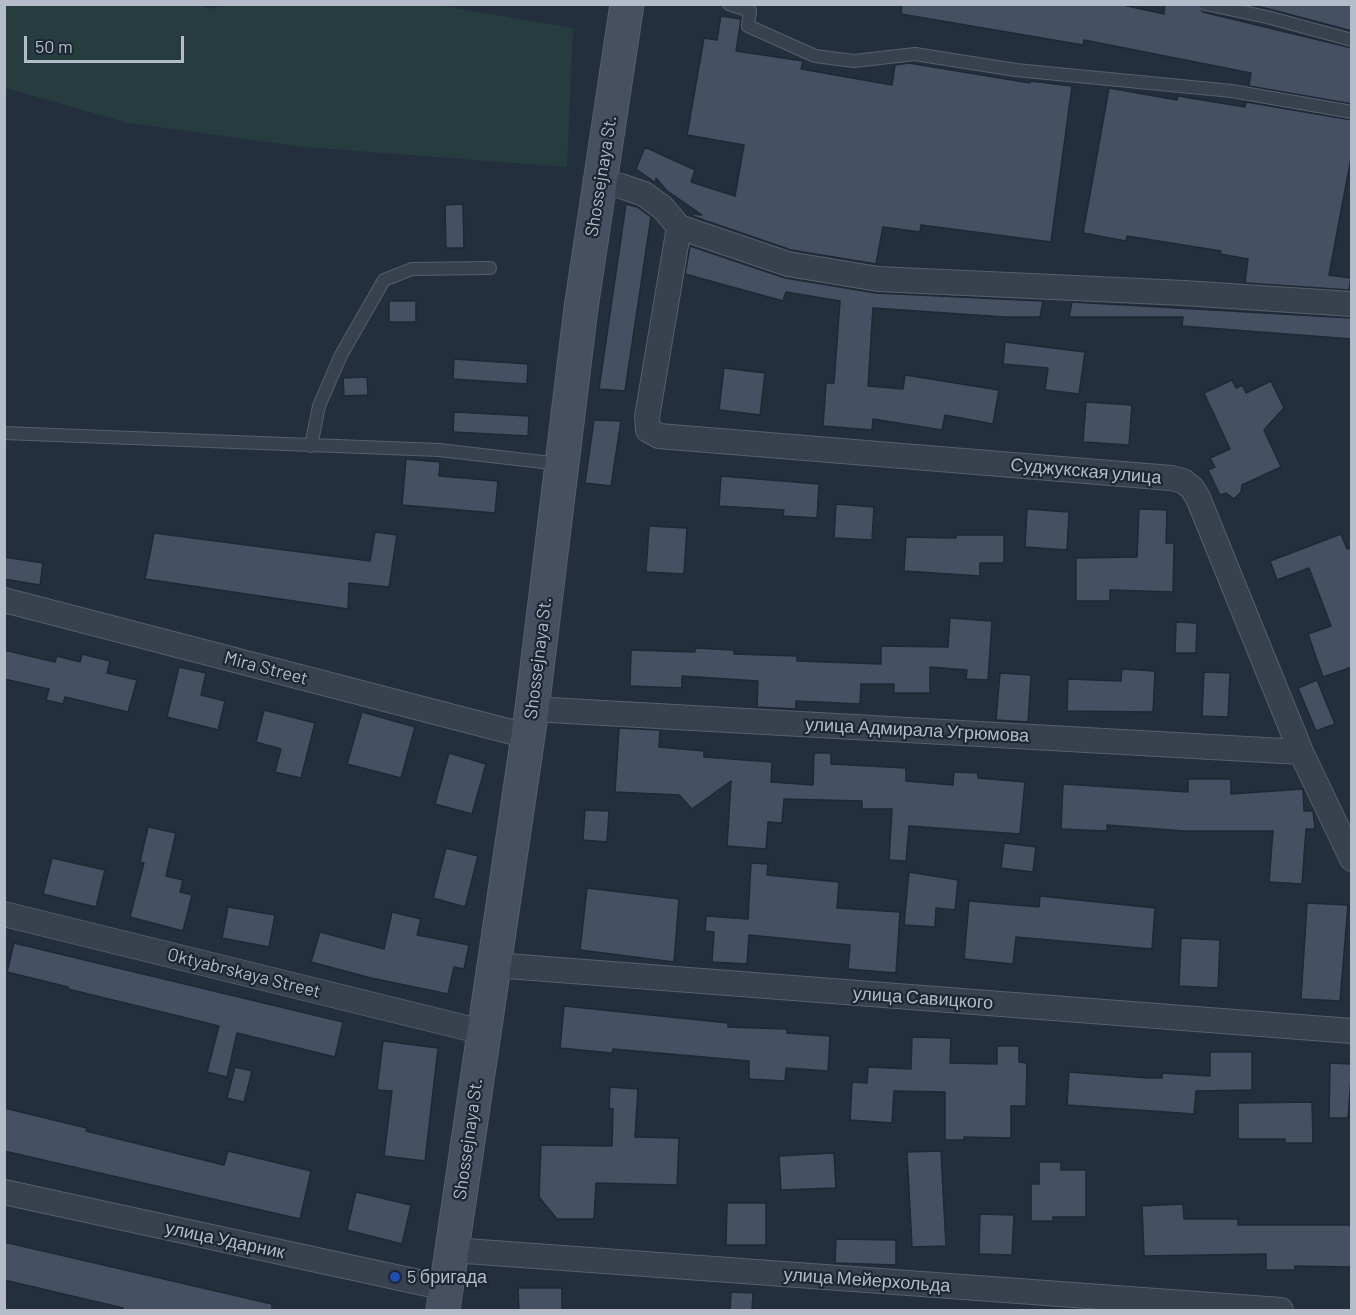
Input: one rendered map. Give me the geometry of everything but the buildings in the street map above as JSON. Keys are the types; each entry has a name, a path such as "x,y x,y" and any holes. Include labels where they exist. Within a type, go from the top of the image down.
{"street":[{"name":"Shossejnaya St.","path":"444,1299 530,723 562,464 627,4"},
{"path":"600,183 621,186 644,194 663,208 679,227 788,264 878,279 1184,293 1352,304"},
{"name":"Суджукская улица","path":"679,227 647,417 648,430 659,436 1171,478 1183,482 1192,488 1198,498 1301,752 1352,859"},
{"name":"Mira Street","path":"4,600 530,723"},
{"name":"улица Адмирала Угрюмова","path":"530,723 1301,752"},
{"name":"Oktyabrskaya Street","path":"4,914 483,1032"},
{"name":"улица Савицкого","path":"494,965 1352,1031"},
{"name":"улица Ударник","path":"4,1192 444,1299"},
{"name":"улица Мейерхольда","path":"452,1250 1281,1311"}],"lane":[{"path":"729,4 752,8 748,26 815,56 854,61 915,54 1016,70 1232,91 1352,112"},
{"path":"1205,4 1267,17 1352,40"},
{"path":"311,446 319,406 341,355 384,280 412,269 490,268"},
{"path":"4,433 439,450 562,464"}],"green space":[{"path":"198,4 210,9 229,4 437,5 573,28 567,167 304,147 128,123 5,88 5,5"}],"place":[{"name":"5 бригада","path":"395,1277"}]}
